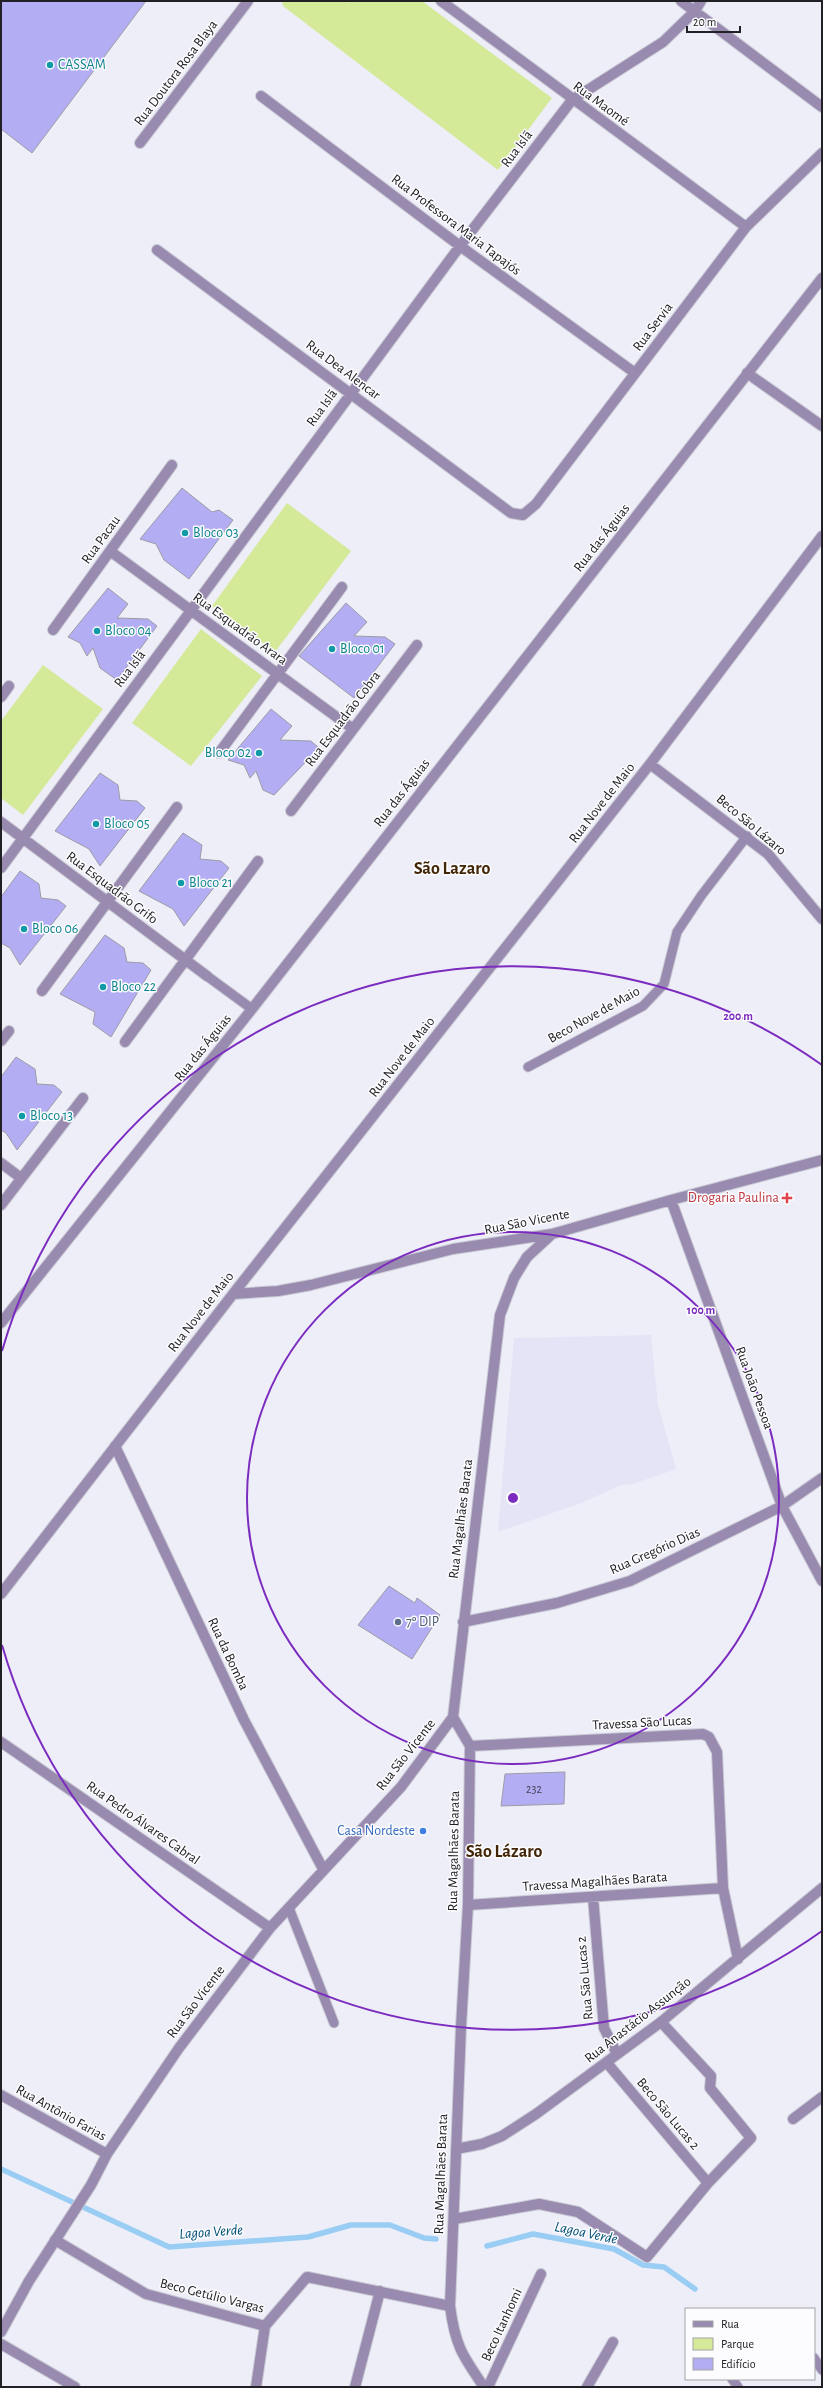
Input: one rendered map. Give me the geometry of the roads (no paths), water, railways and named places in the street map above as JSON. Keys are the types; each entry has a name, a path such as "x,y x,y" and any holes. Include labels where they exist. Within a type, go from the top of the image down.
{"street":[{"name":"Rua Doutora Rosa Blaya","path":"140,143 248,1"},
{"name":"Rua Maomé","path":"441,1 572,100 746,227"},
{"path":"681,1 822,108"},
{"name":"Rua Islã","path":"1,868 460,246 572,100 663,42 695,11 701,1"},
{"name":"Rua Professora Maria Tapajós","path":"261,96 460,246 635,373"},
{"name":"Rua Servia","path":"511,513 523,515 536,504 746,227 822,153"},
{"name":"Rua Dea Alencar","path":"158,250 511,513"},
{"name":"Rua das Águias","path":"1,1323 252,1009 822,278"},
{"path":"747,373 822,426"},
{"name":"Rua Pacau","path":"53,630 172,465"},
{"name":"Rua Nove de Maio","path":"1,1594 233,1294 650,764 822,537"},
{"name":"Rua Esquadrão Arara","path":"110,551 353,729"},
{"path":"219,753 342,587"},
{"name":"Rua Esquadrão Cobra","path":"291,811 416,645"},
{"path":"1,697 9,686"},
{"name":"Beco São Lázaro","path":"650,764 747,836 768,854 822,919"},
{"path":"42,992 177,807"},
{"name":"Rua Esquadrão Grifo","path":"1,822 207,976"},
{"path":"125,1042 184,959 258,861"},
{"path":"1,1041 9,1031"},
{"path":"1,1204 83,1098"},
{"name":"Rua São Vicente","path":"233,1294 278,1291 311,1286 453,1249 552,1234 671,1200 822,1160"},
{"path":"1,1163 21,1178"},
{"name":"Rua João Pessoa","path":"671,1200 782,1506 822,1581"},
{"name":"Rua Magalhães Barata","path":"453,1717 500,1315 514,1278 527,1257 552,1234"},
{"name":"Rua da Bomba","path":"115,1446 244,1720 323,1870"},
{"name":"Rua Gregório Dias","path":"463,1622 557,1603 630,1581 782,1506 822,1478"},
{"path":"453,1717 470,1746"},
{"name":"Rua São Vicente","path":"1,2332 55,2240 83,2197 107,2154 178,2048 270,1928 401,1787 453,1717"},
{"name":"Travessa São Lucas","path":"470,1746 703,1734 710,1737 717,1752 723,1888 738,1959"},
{"name":"Rua Pedro Álvares Cabral","path":"1,1742 270,1928"},
{"name":"Rua Magalhães Barata","path":"470,1746 468,1905 450,2306 454,2333 460,2351 484,2387"},
{"name":"Travessa Magalhães Barata","path":"468,1905 723,1888"},
{"name":"Rua Anastácio Assunção","path":"456,2150 482,2144 502,2136 607,2063 661,2022 822,1888"},
{"name":"Rua São Lucas 2","path":"593,1897 604,2028 617,2054"},
{"path":"454,2219 539,2204 578,2212 647,2257 708,2183 751,2138 710,2088 711,2076 661,2022"},
{"name":"Beco São Lucas 2","path":"607,2063 708,2183"},
{"name":"Rua Antônio Farias","path":"1,2096 107,2154"},
{"path":"793,2119 822,2097"},
{"name":"Beco Getúlio Vargas","path":"55,2240 146,2294 265,2326 307,2277 450,2306"},
{"name":"Beco Itanhomi","path":"488,2387 541,2274"},
{"path":"355,2387 380,2291"},
{"path":"256,2387 265,2326"},
{"path":"587,2387 613,2342"},
{"path":"1,2344 75,2387"}],"lane":[{"name":"Beco Nove de Maio","path":"528,1067 643,1006 652,998 664,984 677,932 747,836"},
{"path":"207,976 252,1009"},
{"path":"290,1908 334,2023"},
{"path":"815,2360 822,2370"}],"waterway":[{"name":"Lagoa Verde","path":"1,2169 169,2247 308,2237 351,2225 390,2225 424,2238 436,2239"},
{"name":"Lagoa Verde","path":"487,2246 533,2234 614,2249 643,2265 664,2267 695,2289"}],"place":[{"name":"CASSAM","path":"50,65"},
{"name":"Bloco 03","path":"185,533"},
{"name":"Bloco 04","path":"97,631"},
{"name":"Bloco 01","path":"332,649"},
{"name":"Bloco 02","path":"259,753"},
{"name":"Bloco 05","path":"96,824"},
{"name":"Bloco 21","path":"181,883"},
{"name":"Bloco 06","path":"24,929"},
{"name":"Bloco 22","path":"103,987"},
{"name":"Bloco 13","path":"22,1116"},
{"name":"Drogaria Paulina","path":"787,1198"},
{"name":"7º DIP","path":"398,1622"},
{"name":"Casa Nordeste","path":"423,1831"}],"district":[{"name":"São Lazaro","path":"452,869"},
{"name":"São Lázaro","path":"504,1852"}]}
